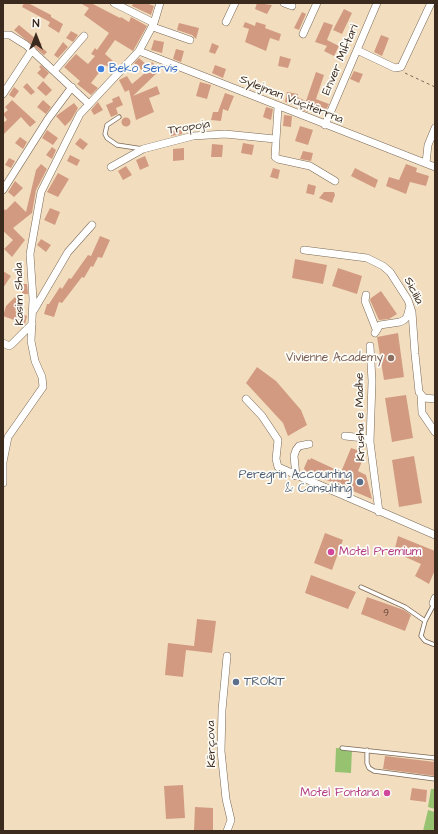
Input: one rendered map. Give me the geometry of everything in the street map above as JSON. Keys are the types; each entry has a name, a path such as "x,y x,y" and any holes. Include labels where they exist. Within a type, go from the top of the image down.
{"street":[{"path":"114,3 154,25 190,40"},
{"name":"Kasim Shala","path":"3,483 3,462 8,437 43,387 42,377 32,351 33,311 30,250 39,199 46,180 80,114 139,51 154,25 160,3"},
{"path":"226,22 235,3"},
{"path":"284,3 292,6"},
{"path":"303,34 317,3"},
{"name":"Enver Miftari","path":"325,125 377,3"},
{"path":"357,50 395,68 401,67 406,60 431,3"},
{"path":"3,35 10,35 18,39 32,50 72,86 89,104"},
{"path":"54,71 84,36"},
{"path":"3,94 32,50"},
{"name":"Sylejman Vuçitërrna","path":"139,51 278,107 435,167"},
{"path":"3,190 48,119 72,86"},
{"path":"278,107 275,139 275,153 278,159 310,166 335,181"},
{"path":"426,163 428,145 435,128"},
{"name":"Tropoja","path":"111,167 143,149 175,140 208,134 243,135 275,139"},
{"path":"33,311 68,252 92,225"},
{"name":"Sicilia","path":"304,250 367,258 383,266 390,272 410,306 413,317 418,388 421,395 422,412 435,432"},
{"path":"366,295 365,301 376,331 380,326 404,320 407,317 410,306"},
{"path":"3,343 9,346 32,324"},
{"name":"Krusha e Madhe","path":"370,346 372,381 370,442 379,512"},
{"path":"421,395 428,400 435,399"},
{"path":"246,400 262,416 278,440 276,459 278,467 435,535"},
{"path":"345,436 364,438 370,442"},
{"path":"296,476 294,456 299,446 309,444"},
{"name":"Kërçova","path":"226,656 221,751 226,799 231,820 228,831"}],"lane":[{"path":"119,117 107,125 105,134 107,138 117,145 143,149"},
{"path":"361,587 405,607 425,621"},
{"path":"434,602 425,621 421,636 425,641 435,645"},
{"path":"342,748 435,758"},
{"path":"367,750 367,764 369,768 374,771 435,779"}],"path":[{"path":"395,68 435,87"}],"green space":[{"path":"336,748 352,749 351,773 335,772"},
{"path":"431,789 435,789 435,809 428,807"},
{"path":"428,810 435,812 435,831 423,831"}],"building":[{"path":"24,3 28,3 51,15 51,17 63,24 59,33 48,26 50,22 22,7"},
{"path":"80,3 91,3 129,22 131,17 147,26 133,51 115,40 105,54 113,61 109,67 105,65 91,83 98,88 91,95 77,84 80,81 64,67 76,54 88,64 95,56 91,54 95,48 97,50 109,33 84,15 89,8"},
{"path":"133,3 146,3 154,6 151,15 132,6"},
{"path":"257,3 272,5 267,14 255,9"},
{"path":"344,9 352,13 342,34 333,30"},
{"path":"302,12 306,14 299,30 294,28"},
{"path":"245,22 255,26 256,22 266,25 265,28 281,34 279,41 270,38 266,51 245,42 249,29 243,27"},
{"path":"324,22 333,25 327,40 339,46 334,56 324,51 327,46 315,42"},
{"path":"179,23 199,28 196,39 192,35 177,30"},
{"path":"19,25 42,44 40,46 47,52 44,55 14,30"},
{"path":"71,31 78,35 73,42 66,38"},
{"path":"381,35 389,38 382,56 374,52"},
{"path":"154,40 164,42 162,53 151,50"},
{"path":"63,42 68,47 58,58 54,55"},
{"path":"212,43 219,46 215,54 209,52"},
{"path":"176,49 184,51 181,62 173,59"},
{"path":"280,56 291,59 288,68 278,66"},
{"path":"139,58 148,66 152,62 160,70 133,96 157,86 160,94 149,98 154,112 136,120 129,90 125,92 119,80 127,76 132,84 145,73 134,63"},
{"path":"41,65 49,73 44,79 37,73 41,69 39,67"},
{"path":"215,65 226,69 223,78 212,73"},
{"path":"354,71 363,74 359,83 350,79"},
{"path":"316,72 324,75 316,99 329,104 326,110 311,104 308,112 298,108 299,105 285,102 287,92 298,94 297,97 306,101"},
{"path":"43,81 52,90 46,96 37,88"},
{"path":"200,82 211,85 207,99 196,96"},
{"path":"27,83 35,92 31,95 23,87"},
{"path":"14,87 19,91 14,98 9,95"},
{"path":"225,93 234,96 228,111 223,109 221,121 211,120 213,112 218,112"},
{"path":"119,96 123,105 116,108 118,114 111,117 106,105 113,102 112,99"},
{"path":"12,100 36,122 30,127 21,117 3,135 3,123 7,120 3,114 8,110 5,107"},
{"path":"43,100 51,107 46,114 37,107"},
{"path":"98,102 103,110 94,115 91,110"},
{"path":"74,103 78,108 71,120 65,126 56,116"},
{"path":"266,107 273,109 271,120 263,117"},
{"path":"284,115 292,116 291,127 283,126"},
{"path":"126,117 131,122 126,127 121,122"},
{"path":"300,126 313,130 308,145 295,141"},
{"path":"47,130 58,138 53,145 42,138"},
{"path":"182,130 182,134 171,136 171,131"},
{"path":"20,137 27,142 23,149 15,143"},
{"path":"80,138 88,144 83,150 75,144"},
{"path":"243,143 254,145 252,155 241,153"},
{"path":"212,144 223,145 222,157 211,157"},
{"path":"52,147 56,150 52,159 46,155"},
{"path":"184,148 184,160 173,161 173,149"},
{"path":"303,151 313,153 311,161 300,159"},
{"path":"70,155 80,160 77,166 67,161"},
{"path":"145,156 149,166 140,170 136,160"},
{"path":"9,158 15,161 11,168 5,165"},
{"path":"41,164 47,169 36,190 32,213 13,228 25,240 12,257 4,249 13,240 3,231 3,209 6,210 15,201 26,212 36,170"},
{"path":"406,164 417,168 416,172 429,176 426,186 410,182 406,194 386,186 389,177 399,180"},
{"path":"126,166 132,175 123,180 118,171"},
{"path":"273,168 280,170 278,179 270,177"},
{"path":"355,168 378,180 375,188 351,176"},
{"path":"58,173 69,179 58,197 47,192"},
{"path":"15,181 23,188 14,197 8,192"},
{"path":"308,184 316,186 314,195 306,193"},
{"path":"324,192 334,192 335,195 332,203 319,198"},
{"path":"50,208 60,212 55,225 44,220"},
{"path":"100,236 110,240 102,258 98,257 93,267 91,266 84,278 82,277 62,303 59,302 54,317 44,314 47,304 49,304 60,287 62,289 88,255 91,256"},
{"path":"41,239 51,245 46,252 37,245"},
{"path":"295,259 327,265 323,284 292,278"},
{"path":"338,268 362,276 357,294 332,286"},
{"path":"3,271 11,276 3,288"},
{"path":"22,284 27,284 28,294 22,294"},
{"path":"381,291 397,314 389,319 379,320 370,300"},
{"path":"15,297 22,303 15,311 27,316 25,324 3,316 6,306"},
{"path":"398,333 404,377 384,380 377,337"},
{"path":"257,367 276,381 301,410 307,425 288,436 283,423 246,383"},
{"path":"406,395 413,438 392,442 385,398"},
{"path":"351,448 365,454 358,471 366,475 372,499 305,471 304,468 308,459 310,460 311,458 341,472"},
{"path":"414,456 422,503 399,507 392,460"},
{"path":"325,533 343,540 332,570 314,563"},
{"path":"398,536 435,551 435,570 429,584 415,576 421,564 394,552"},
{"path":"311,575 356,592 348,609 305,593"},
{"path":"367,597 404,610 411,615 405,631 361,614"},
{"path":"197,619 216,621 212,653 186,650 183,677 165,675 168,643 194,646"},
{"path":"385,756 435,762 435,776 383,769"},
{"path":"183,785 185,818 166,819 164,786"},
{"path":"412,788 427,790 426,802 410,800"},
{"path":"195,807 213,808 213,831 194,831"}],"place":[{"name":"Beko Servis","path":"101,69"},
{"name":"Vivienne Academy","path":"391,358"},
{"name":"Peregrin Accounting & Consulting","path":"360,482"},
{"name":"Motel Premium","path":"331,552"},
{"name":"TROKIT","path":"236,682"},
{"name":"Motel Fontana","path":"387,793"}]}
